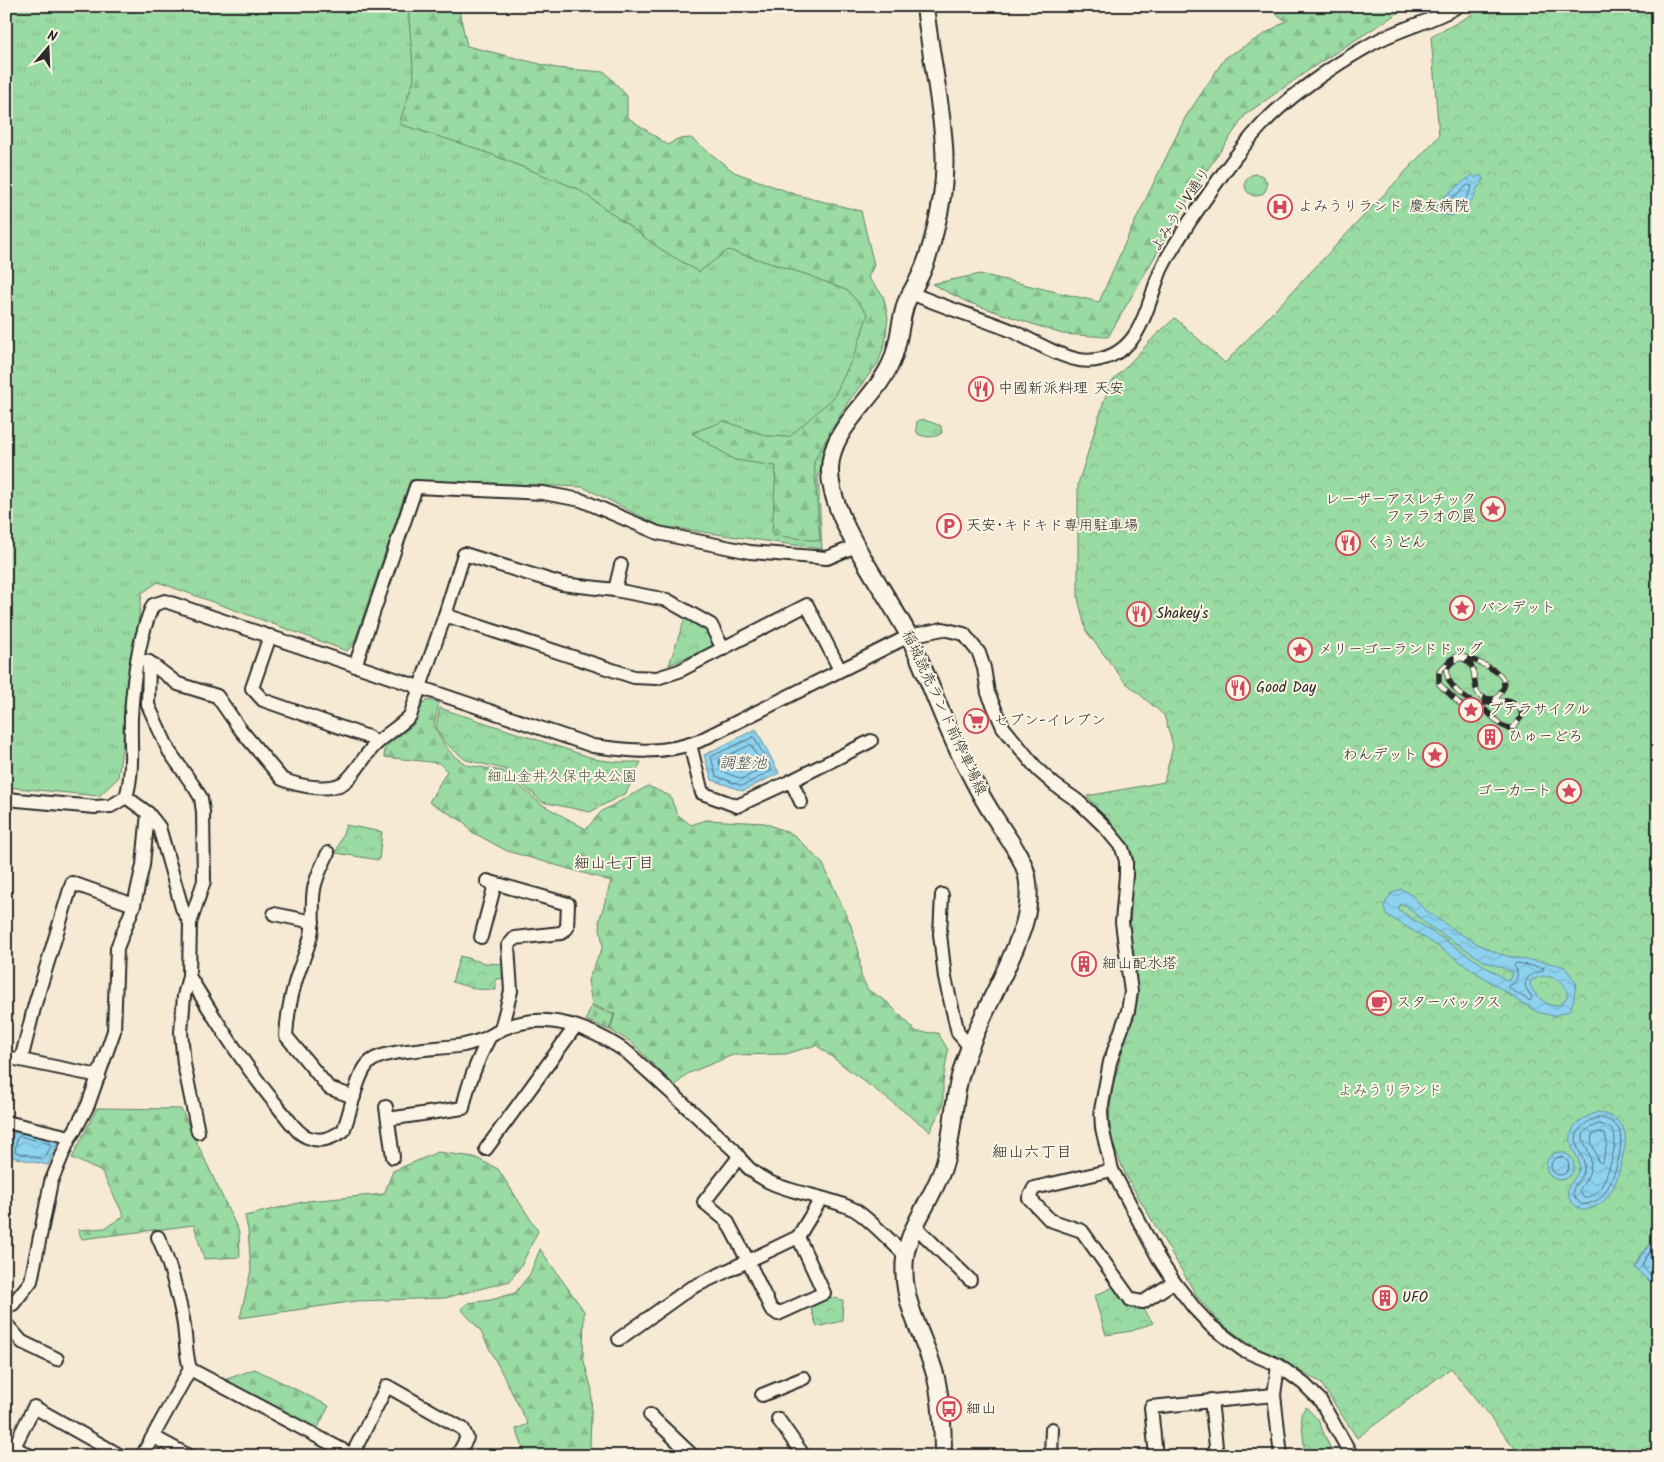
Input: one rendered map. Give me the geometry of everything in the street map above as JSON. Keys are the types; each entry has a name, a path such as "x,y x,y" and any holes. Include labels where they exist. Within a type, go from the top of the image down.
{"main road":[{"name":"稲城読売ランド前停車場線","path":"925,6 945,149 943,184 934,236 919,279 911,293 903,317 898,346 889,368 845,427 836,444 829,466 830,482 839,510 856,546 909,636 964,763 997,821 1017,850 1027,874 1029,896 1027,914 1019,940 960,1073 951,1140 942,1186 915,1226 905,1255 908,1305 935,1375 943,1413 943,1456"}],"street":[{"name":"よみうりV通り","path":"911,293 1009,330 1065,356 1090,361 1109,357 1120,351 1134,337 1145,317 1162,269 1180,238 1203,203 1260,126 1319,78 1369,45 1458,6"},
{"path":"356,666 416,487 543,493 562,496 580,500 603,509 658,534 750,552 827,558 856,546"},
{"path":"143,660 178,684 217,696 240,729 282,779 322,788 347,781 377,743 410,716 464,554 562,584 615,590 667,600 712,625 722,649"},
{"path":"615,590 621,564"},
{"path":"198,1132 184,1064 181,1032 184,996 189,976 190,923 204,882 203,812 201,798 169,751 148,705 140,643 153,605 166,601 593,746 629,751 662,751 690,744 909,636 943,629 964,634 979,653 984,668 988,694 1003,726 1038,770 1055,786 1078,801 1103,825 1122,848 1126,861 1122,922 1131,992 1128,1011 1110,1062 1101,1110 1102,1128 1112,1170 1174,1282 1211,1326 1243,1350 1278,1365 1295,1376 1320,1400 1352,1456"},
{"path":"445,615 634,677 657,678 680,671 807,606 840,670"},
{"path":"270,636 252,688 263,700 368,737 377,743"},
{"path":"6,799 95,808 111,806 126,796 131,781 131,715 143,660"},
{"path":"690,744 702,793 737,806 871,741"},
{"path":"791,781 801,802"},
{"path":"126,796 148,813 159,827 182,908 190,923"},
{"path":"6,1307 13,1304 32,1281 51,1182 70,1136 88,1105 114,1031 117,948 134,905 143,865 148,813"},
{"path":"328,853 314,888 313,922 310,940 295,982 288,1011 286,1036 329,1088 354,1097"},
{"path":"481,937 491,882 568,904 566,928 561,933 515,938 508,946 512,992 501,1029"},
{"path":"21,1060 35,1004 72,884 134,905"},
{"path":"942,894 940,934 945,978 958,1033 970,1047"},
{"path":"274,914 313,922"},
{"path":"189,976 228,1041 262,1088 305,1137 317,1140 330,1139 343,1131 358,1083 369,1062 382,1055 466,1044 490,1036 501,1029 524,1022 547,1021 575,1027 610,1041 628,1053 761,1177 777,1186 843,1205 857,1211 905,1255"},
{"path":"486,1149 575,1027"},
{"path":"393,1157 387,1113 463,1108 479,1057 490,1036"},
{"path":"6,1056 99,1076"},
{"path":"6,1122 70,1136"},
{"path":"738,1157 704,1202 727,1221 772,1309 778,1314 824,1293 798,1237"},
{"path":"1112,1170 1034,1188 1030,1198 1050,1220 1082,1231 1131,1300 1143,1302 1174,1282"},
{"path":"619,1340 688,1290 798,1237 821,1199"},
{"path":"915,1226 970,1280"},
{"path":"158,1237 170,1261 183,1320 187,1359 190,1369 346,1454 387,1386 463,1429 467,1438 457,1456"},
{"path":"6,1324 22,1342 57,1359"},
{"path":"1278,1365 1274,1394 1281,1456"},
{"path":"142,1456 190,1369"},
{"path":"762,1395 804,1378"},
{"path":"1156,1456 1152,1406 1274,1394"},
{"path":"1211,1400 1217,1456"},
{"path":"30,1456 14,1447 34,1407 121,1456"},
{"path":"650,1415 693,1456"},
{"path":"778,1419 804,1456"},
{"path":"1051,1456 1052,1429"},
{"path":"154,1436 189,1456"}],"green space":[{"path":"6,6 412,6 600,177 877,303 818,477 822,549 660,526 583,487 410,480 354,643 347,651 158,582 142,593 118,778 99,796 6,787"},
{"path":"408,6 458,6 467,46 556,68 605,72 627,96 627,117 668,145 677,139 691,138 734,172 797,195 861,211 874,265 868,278 883,295 888,317 885,343 878,363 848,402 814,461 820,541 772,535 776,466 735,460 692,433 724,421 767,436 789,437 834,397 856,351 868,314 848,291 808,275 728,250 699,272 662,250 578,189 475,148 399,124 414,79"},
{"path":"1266,6 1409,6 1319,63 1246,114 1194,189 1108,337 1062,334 967,302 932,284 980,274 1099,302 1129,234 1185,118 1225,58 1286,21"},
{"name":"よみうりランド","path":"1482,6 1658,6 1658,1456 1521,1456 1451,1368 1357,1438 1320,1382 1248,1343 1220,1323 1198,1298 1126,1176 1113,1144 1109,1118 1113,1085 1137,998 1130,931 1133,854 1087,796 1164,782 1173,746 1164,715 1124,681 1086,631 1078,598 1078,484 1109,385 1155,336 1175,318 1225,363 1439,136 1431,37 1471,15"},
{"path":"1256,174 1264,177 1267,185 1264,193 1256,196 1248,193 1245,185 1248,177"},
{"path":"922,419 941,426 942,433 930,437 918,434 916,430 917,421"},
{"path":"686,615 709,627 715,640 713,646 669,665"},
{"path":"428,700 439,703 434,726 444,745 454,756 467,765 503,771 541,804 586,829 602,811 648,786 670,796 677,814 691,825 706,820 765,823 794,835 823,864 850,923 859,952 861,976 868,990 887,1002 917,1032 938,1033 948,1050 943,1082 943,1105 930,1131 816,1045 786,1054 733,1055 687,1074 675,1086 631,1042 610,1030 615,1014 592,1005 588,980 603,946 599,922 611,881 507,851 472,832 464,822 429,802 447,771 439,763 384,757 385,747 414,724 422,704"},
{"name":"細山金井久保中央公園","path":"440,708 599,760 641,762 626,793 590,812 542,802 504,769 466,760 445,743 436,727"},
{"path":"346,825 382,832 379,860 336,853"},
{"path":"460,956 485,963 505,964 507,978 496,979 496,990 476,989 452,982"},
{"path":"591,1006 614,1015 609,1030 586,1020"},
{"path":"97,1108 181,1109 239,1232 240,1257 204,1259 194,1225 82,1239 78,1230 105,1228 124,1216 102,1172 72,1158"},
{"path":"438,1152 474,1157 498,1169 538,1231 522,1264 510,1281 445,1298 357,1301 240,1318 251,1270 245,1216 307,1201 384,1194 393,1171"},
{"path":"540,1249 584,1311 583,1358 592,1390 591,1456 526,1456 516,1429 528,1424 480,1330 461,1309 468,1303 491,1300 515,1293 530,1274"},
{"path":"1113,1287 1126,1305 1143,1308 1153,1323 1132,1331 1106,1335 1094,1296"},
{"path":"829,1297 843,1300 842,1321 817,1327 810,1306"},
{"path":"255,1369 329,1406 317,1429 227,1382 227,1379"},
{"path":"1306,1407 1318,1420 1334,1456 1305,1456 1301,1414"}],"water":[{"path":"1473,175 1476,178 1481,175 1484,180 1465,208 1452,216 1433,213 1444,197"},
{"name":"調整池","path":"756,729 779,773 743,791 712,780 704,755"},
{"path":"1401,889 1405,891 1439,920 1491,950 1505,955 1565,967 1576,983 1574,999 1569,1011 1553,1016 1537,1012 1430,941 1387,915 1384,907 1392,893","holes":["1401,904 1406,905 1426,924 1484,961 1513,972 1511,979 1507,981 1399,910 1398,907","1543,976 1557,979 1564,984 1567,997 1561,1004 1556,1006 1547,1003 1538,997 1532,989 1530,985 1531,980"]},
{"path":"1598,1112 1614,1118 1623,1127 1625,1147 1616,1180 1605,1200 1598,1205 1583,1210 1574,1205 1568,1195 1568,1188 1579,1168 1578,1160 1572,1147 1571,1134 1573,1128 1581,1120"},
{"path":"14,1130 57,1140 58,1142 48,1165 7,1156"},
{"path":"1560,1152 1570,1156 1574,1166 1570,1176 1560,1180 1550,1176 1546,1166 1550,1156"},
{"path":"1658,1235 1658,1290 1635,1268 1642,1254"}],"railway":[{"path":"1457,656 1487,666 1502,677 1504,687 1496,699 1485,698 1479,695 1476,689 1472,668 1468,662 1461,658 1452,663 1447,669 1450,682 1462,696 1470,701 1477,704 1511,701 1516,704 1522,716 1514,727 1508,728 1501,725 1483,708 1461,705 1439,684 1439,672 1450,660 1457,656"}],"place":[{"name":"よみうりランド 慶友病院","path":"1280,207"},
{"name":"中國新派料理 天安","path":"981,389"},
{"name":"レーザーアスレチック ファラオの罠","path":"1493,509"},
{"name":"天安･キドキド専用駐車場","path":"949,526"},
{"name":"くうどん","path":"1348,543"},
{"name":"バンデット","path":"1462,608"},
{"name":"Shakey's","path":"1139,614"},
{"name":"メリーゴーランドドッグ","path":"1300,650"},
{"name":"Good Day","path":"1238,688"},
{"name":"プテラサイクル","path":"1471,710"},
{"name":"セブン-イレブン","path":"976,721"},
{"name":"ひゅーどろ","path":"1490,737"},
{"name":"わんデット","path":"1435,755"},
{"name":"ゴーカート","path":"1569,791"},
{"name":"細山配水塔","path":"1084,964"},
{"name":"スターバックス","path":"1379,1003"},
{"name":"UFO","path":"1385,1298"},
{"name":"細山","path":"949,1409"}],"district":[{"name":"細山七丁目","path":"614,863"},
{"name":"細山六丁目","path":"1032,1152"}]}
